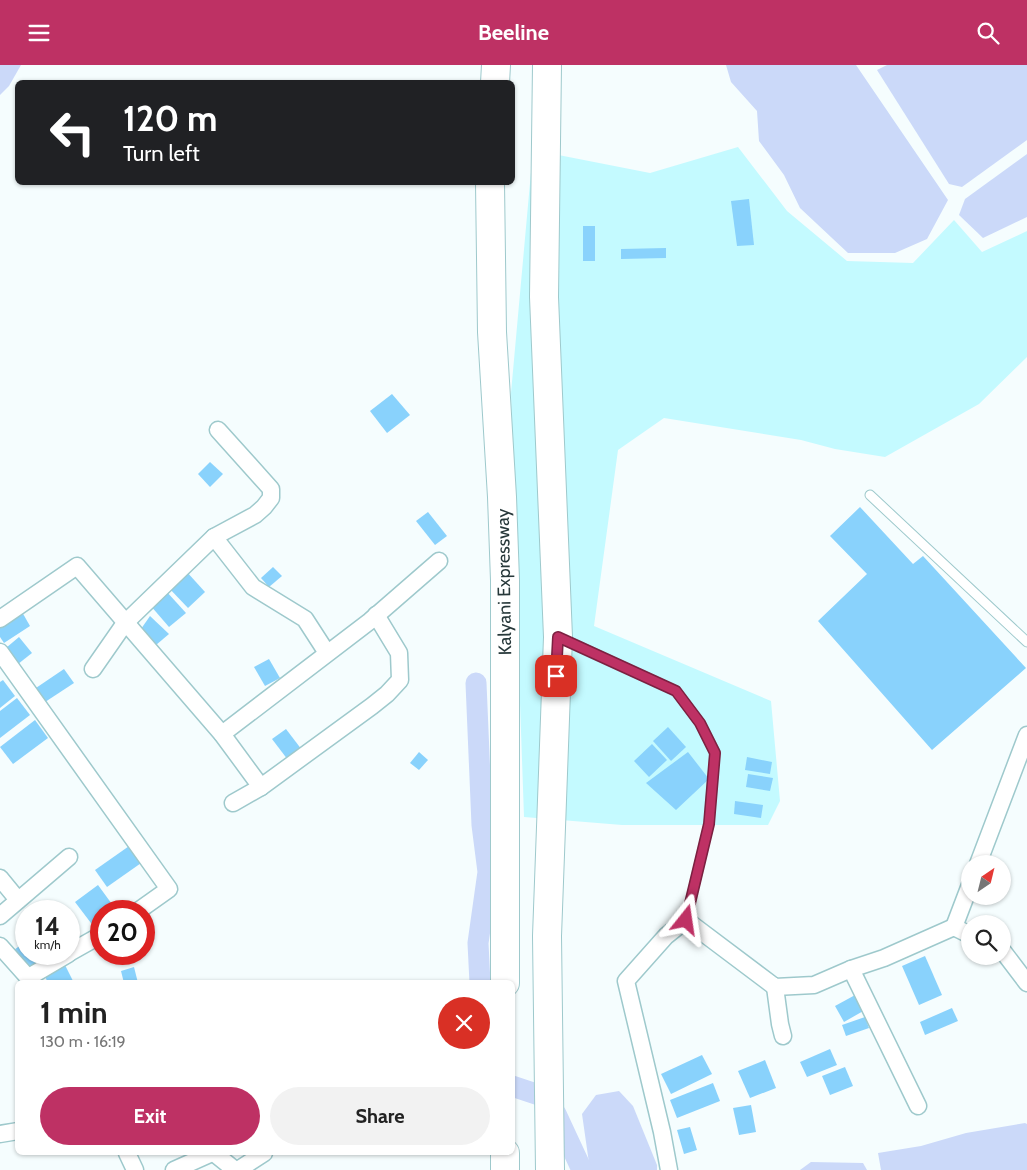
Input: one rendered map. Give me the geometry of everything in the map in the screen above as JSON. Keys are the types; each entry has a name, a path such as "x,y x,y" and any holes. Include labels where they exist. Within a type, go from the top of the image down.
{"highway":[{"path":"495,80 496,65"},
{"path":"547,65 544,297 558,637 547,936 550,1170"},
{"name":"Kalyani Expressway","path":"490,185 492,332 505,580 505,980"},
{"path":"505,1155 505,1170"}],"street":[{"path":"93,669 125,623 214,537 254,515 271,498 271,489 218,430"},
{"path":"214,537 253,587 305,619 328,653"},
{"path":"222,734 376,615 439,561"},
{"path":"0,619 77,566 222,734 261,787"},
{"path":"233,803 261,787 372,706 400,680 399,653 376,615"},
{"path":"0,652 170,889 154,900"},
{"path":"981,855 1027,735"},
{"path":"0,878 18,900 69,857"},
{"path":"0,916 15,903"},
{"path":"668,1170 662,1132 626,981 666,936 686,920 776,987 814,985 851,969 884,958 954,927 962,905"},
{"path":"954,927 961,930"},
{"path":"0,946 31,980 52,965"},
{"path":"1011,962 1027,983"},
{"path":"851,969 918,1106"},
{"path":"776,987 783,1037"},
{"path":"0,1134 15,1132"},
{"path":"128,1155 135,1170"},
{"path":"174,1170 208,1155"},
{"path":"216,1155 236,1170 261,1155"}],"lane":[{"path":"870,495 1027,642"},
{"path":"558,637 676,691 700,723 715,753 709,824 686,920"}],"shaded area":[{"path":"0,65 21,65 9,86 0,95"},
{"path":"726,65 856,65 948,200 927,239 895,253 848,253 800,208 784,175 759,141 757,111 731,82"},
{"path":"887,65 1027,65 1027,140 962,187 949,184 877,70"},
{"path":"738,147 787,211 847,261 913,263 954,220 982,252 1027,231 1027,357 979,404 885,457 835,449 801,440 664,418 618,450 594,626 771,701 780,801 768,825 622,825 524,817 511,393 533,150 650,173"},
{"path":"1027,154 1027,217 983,238 959,215 965,199"},
{"path":"619,1091 633,1106 657,1165 657,1170 590,1170 582,1114 596,1095"},
{"path":"1027,1124 1027,1170 881,1170 878,1153 921,1146 966,1133"},
{"path":"811,1162 863,1163 867,1170 800,1170"}],"building":[{"path":"749,199 754,245 737,246 731,201"},
{"path":"583,226 595,226 595,261 583,261"},
{"path":"666,248 666,258 621,259 621,249"},
{"path":"392,394 410,415 387,433 370,411"},
{"path":"210,462 223,474 210,487 198,474"},
{"path":"860,507 913,564 923,556 1026,668 932,750 818,621 867,574 830,536"},
{"path":"428,512 447,536 435,545 416,521"},
{"path":"273,567 282,576 269,587 261,578"},
{"path":"186,571 205,592 188,608 168,587"},
{"path":"166,591 186,613 169,627 150,605"},
{"path":"22,612 30,626 4,643 0,637 0,624"},
{"path":"150,616 169,634 156,645 141,629"},
{"path":"19,637 32,653 13,668 0,653"},
{"path":"269,659 280,678 265,686 254,667"},
{"path":"64,669 74,683 39,706 30,692"},
{"path":"3,680 15,696 0,708 0,682"},
{"path":"17,698 30,715 0,738 0,711"},
{"path":"35,720 48,738 13,764 0,747"},
{"path":"668,727 686,747 671,761 653,741"},
{"path":"286,729 302,750 288,760 272,739"},
{"path":"652,744 667,760 649,777 634,761"},
{"path":"419,752 428,760 419,770 410,763"},
{"path":"688,752 709,779 676,810 646,783"},
{"path":"747,757 772,762 770,774 745,770"},
{"path":"748,774 773,778 770,791 746,787"},
{"path":"735,801 763,805 761,818 734,814"},
{"path":"132,844 144,861 107,887 95,870"},
{"path":"98,885 109,900 90,900 90,922 80,909 80,900 78,900"},
{"path":"925,956 942,995 919,1005 902,966"},
{"path":"25,965 36,965 29,970"},
{"path":"56,965 65,965 72,980 47,980 43,972"},
{"path":"134,967 137,980 123,980 121,971"},
{"path":"857,994 865,1010 844,1022 835,1006"},
{"path":"952,1008 958,1021 925,1035 920,1022"},
{"path":"865,1017 869,1028 846,1036 842,1025"},
{"path":"830,1049 837,1065 807,1077 800,1062"},
{"path":"702,1055 712,1074 671,1094 661,1074"},
{"path":"765,1060 776,1088 750,1098 738,1071"},
{"path":"845,1067 853,1086 830,1095 822,1076"},
{"path":"713,1083 720,1101 677,1118 670,1100"},
{"path":"751,1105 756,1132 739,1135 733,1108"},
{"path":"690,1127 697,1150 684,1154 677,1130"}],"waterway":[{"path":"476,683 482,825 488,872 478,943 480,980"},
{"path":"515,1087 542,1096 556,1114 582,1170"}],"route":[{"path":"556,676 558,637 676,691 700,723 715,753 709,824 686,920"}]}
